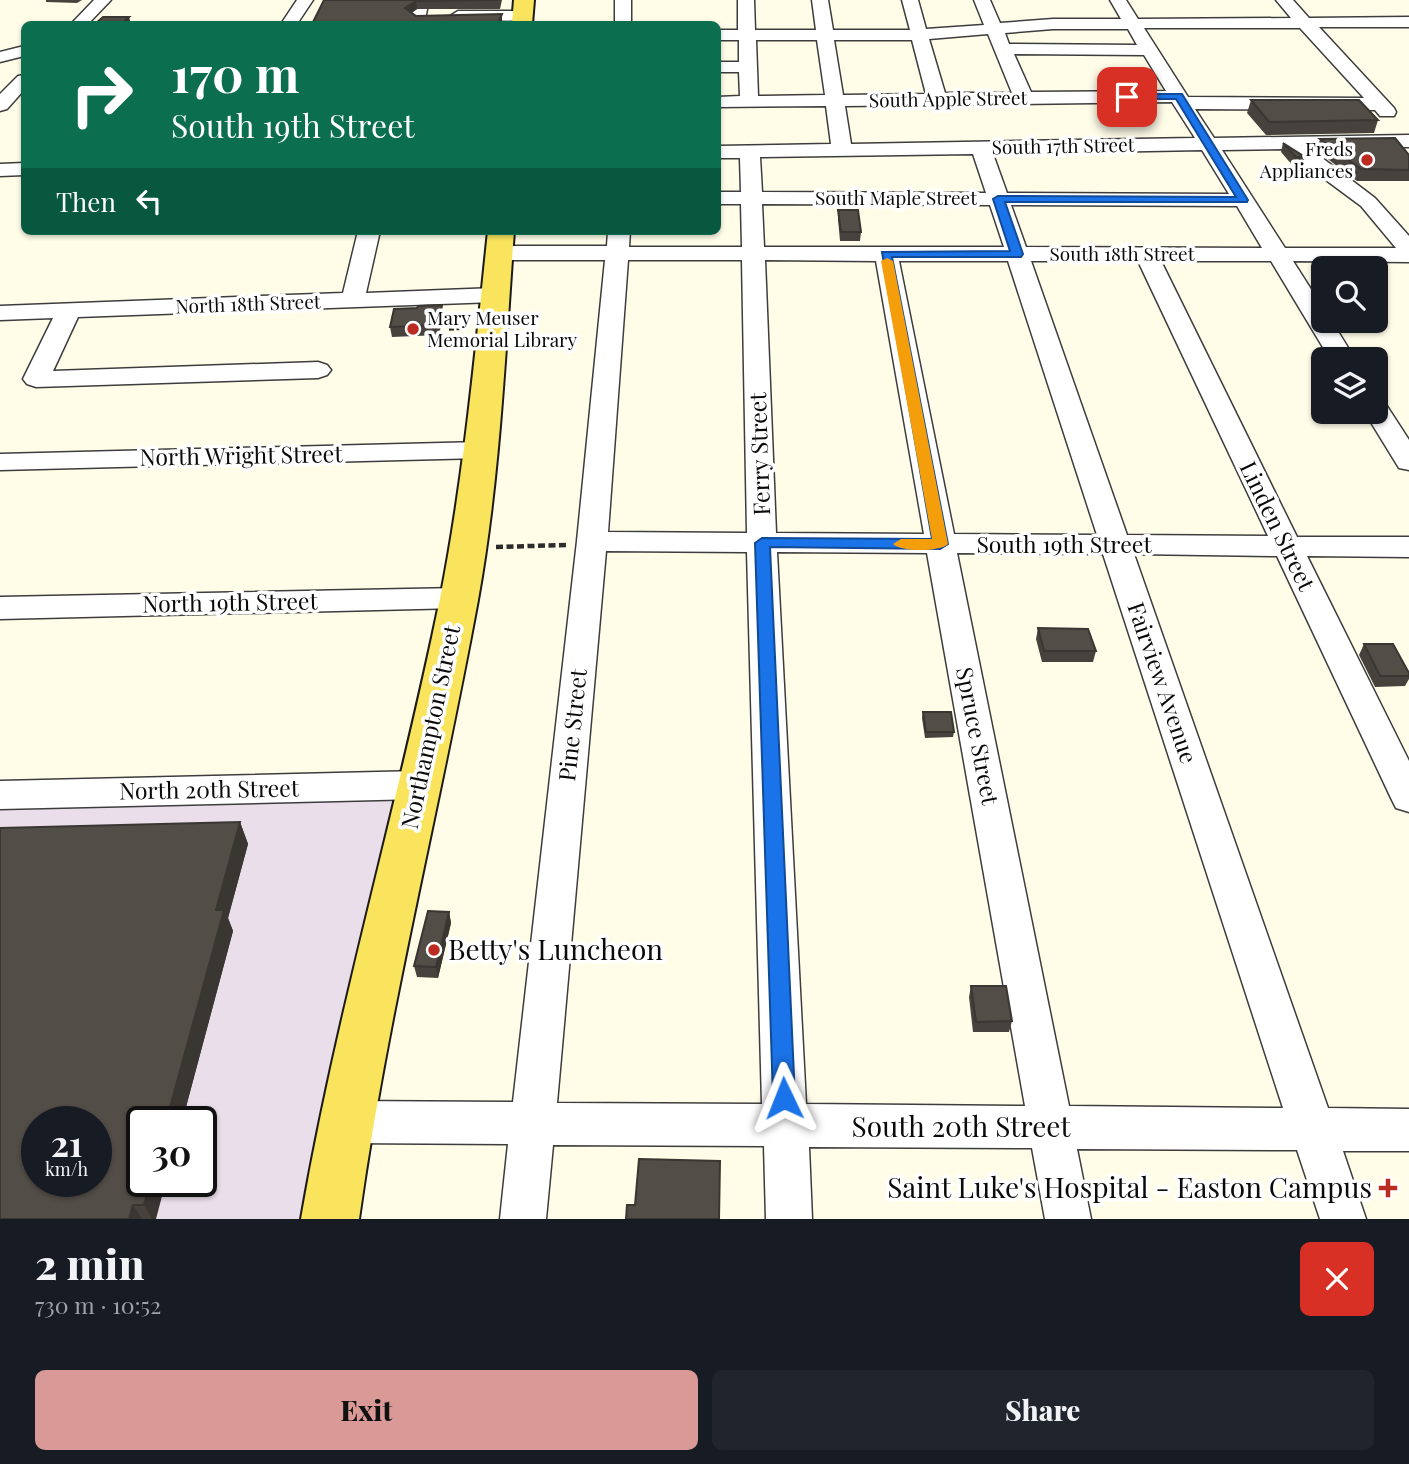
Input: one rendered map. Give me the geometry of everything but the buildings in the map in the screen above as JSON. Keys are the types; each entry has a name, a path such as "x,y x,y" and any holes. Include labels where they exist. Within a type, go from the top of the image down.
{"main road":[{"name":"Northampton Street","path":"330,1219 345,1122 459,598 481,450 500,242"}],"street":[{"path":"82,21 103,0"},
{"path":"291,21 305,0"},
{"path":"623,0 623,21"},
{"path":"746,0 749,102"},
{"path":"820,0 842,150"},
{"path":"910,0 937,99"},
{"path":"982,0 1024,98"},
{"path":"1118,0 1335,347"},
{"path":"1284,0 1409,138"},
{"path":"1388,7 1407,24"},
{"path":"1205,8 1217,23"},
{"path":"426,15 523,13"},
{"path":"1000,38 1049,18 1133,24 1407,24"},
{"path":"721,35 920,35 1036,39"},
{"path":"1000,38 1149,50"},
{"path":"0,57 21,52"},
{"path":"721,67 749,67"},
{"path":"0,105 21,83"},
{"path":"1179,97 1232,88 1364,88"},
{"path":"1179,97 1215,103 1379,104"},
{"name":"South Apple Street","path":"721,102 1179,97"},
{"path":"1215,103 1248,143"},
{"name":"South 17th Street","path":"734,151 1209,144 1409,138"},
{"path":"1289,142 1368,202 1409,253"},
{"name":"Fairview Avenue","path":"981,147 1343,1219"},
{"name":"Ferry Street","path":"734,151 751,198 789,1219"},
{"path":"0,170 21,169"},
{"name":"South Maple Street","path":"721,198 1243,200"},
{"path":"353,300 368,235"},
{"name":"South 18th Street","path":"500,242 618,242 753,254 1409,253"},
{"name":"Pine Street","path":"523,1219 592,541 618,242"},
{"name":"Spruce Street","path":"886,254 1068,1219"},
{"name":"Linden Street","path":"1146,254 1409,798"},
{"name":"North 18th Street","path":"0,313 495,295"},
{"path":"69,311 36,379 318,370"},
{"path":"1385,424 1409,462"},
{"name":"North Wright Street","path":"0,463 481,450"},
{"name":"South 19th Street","path":"592,541 1409,547"},
{"name":"North 19th Street","path":"0,608 459,598"},
{"name":"North 20th Street","path":"0,795 419,785"},
{"name":"South 20th Street","path":"345,1122 1409,1130"}],"path":[{"path":"449,329 469,328"},
{"path":"467,548 556,546 592,541"}],"shaded area":[{"path":"412,779 329,1219 0,1219 0,786"}],"slow traffic":[{"path":"887,261 940,544 901,544"}],"place":[{"name":"Freds Appliances","path":"1367,160"},
{"name":"Mary Meuser Memorial Library","path":"413,329"},
{"name":"Betty's Luncheon","path":"434,950"},
{"name":"Saint Luke's Hospital - Easton Campus","path":"1388,1188"}],"route":[{"path":"784,1098 762,543 940,544 886,254 1017,254 998,199 1243,200 1178,96 1127,97"}]}
